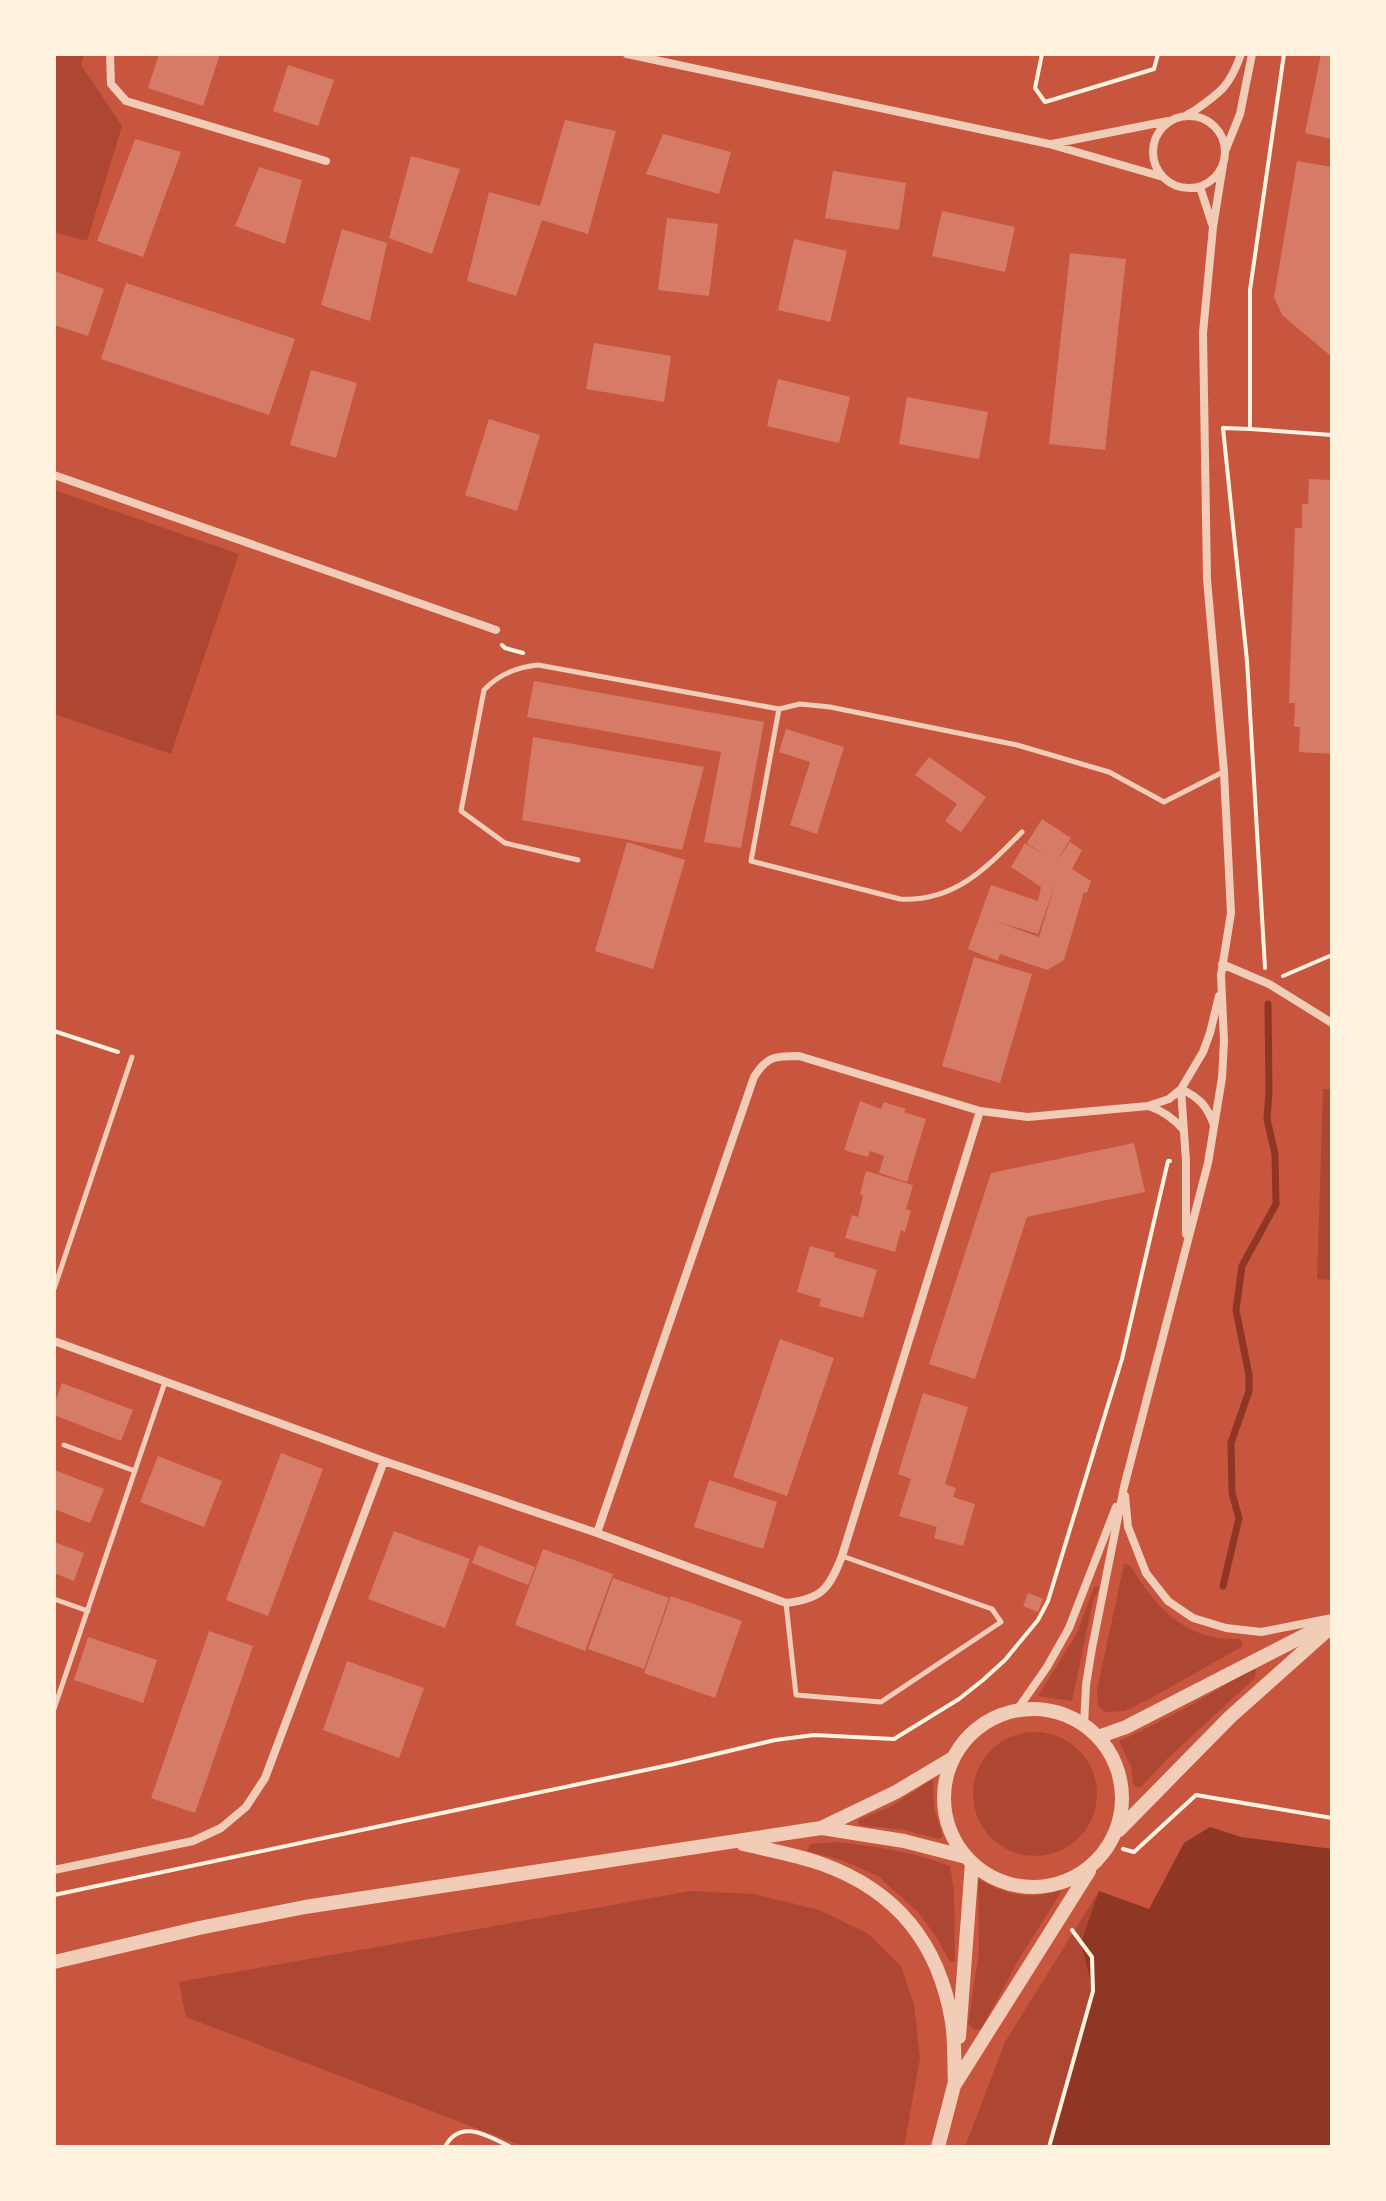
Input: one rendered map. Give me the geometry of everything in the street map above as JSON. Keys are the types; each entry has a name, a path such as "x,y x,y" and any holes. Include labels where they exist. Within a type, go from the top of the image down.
{"street":[{"path":"110,54 111,84 126,101 326,161"},
{"path":"627,54 1049,144 1163,177"},
{"path":"1049,144 1169,121 1194,111 1227,85 1241,54"},
{"path":"1084,1725 1092,1648 1124,1487 1208,1163 1222,1078 1222,964 1231,913 1224,772 1207,579 1203,333 1213,227 1225,149 1240,114 1252,54"},
{"path":"1182,116 1194,116 1216,127 1225,149"},
{"path":"1169,121 1161,128 1152,148 1156,169 1163,177 1180,188 1200,187 1214,178 1223,165"},
{"path":"1200,187 1213,227"},
{"path":"54,475 496,630"},
{"path":"1222,964 1269,984 1332,1023"},
{"path":"597,1533 754,1077 763,1063 778,1056 799,1056 980,1111 1028,1117 1148,1106 1169,1099 1181,1089 1203,1052 1221,985"},
{"path":"1181,1089 1203,1102 1215,1127"},
{"path":"1181,1089 1186,1161 1186,1246"},
{"path":"1148,1106 1167,1114 1183,1129"},
{"path":"54,1341 786,1603 806,1601 820,1593 835,1574 842,1556 980,1111"},
{"path":"54,1870 193,1841 221,1828 246,1807 265,1778 384,1461"},
{"path":"1124,1487 1128,1527 1146,1573 1168,1601 1193,1618 1226,1628 1261,1632 1332,1622"},
{"path":"1017,1710 1069,1628 1124,1487"},
{"path":"1098,1737 1126,1727 1332,1622"},
{"path":"955,2084 1113,1838 1230,1717 1332,1622"},
{"path":"938,2147 955,2084 965,1981 969,1860 949,1826 944,1791 953,1758 974,1731 1001,1714 1035,1709 1069,1716 1098,1737 1113,1758 1123,1799 1113,1838"},
{"path":"54,1962 305,1907 821,1828 896,1792 953,1758"},
{"path":"821,1828 904,1841 969,1860 999,1880 1032,1887 1064,1882 1093,1865"},
{"path":"737,1843 792,1855 834,1869 881,1895 906,1917 928,1948 945,1989 953,2025 955,2084"}],"lane":[{"path":"578,860 505,843 461,811 484,690 495,678 538,665 779,709 800,704 830,707 1017,745 1109,772 1164,802 1224,772"},
{"path":"779,709 751,861 900,899 919,899 948,890 976,876 1022,832"},
{"path":"54,1289 132,1057"},
{"path":"54,1709 165,1381"},
{"path":"64,1445 135,1471"},
{"path":"786,1603 796,1695 881,1702 1001,1622 992,1609 842,1556"},
{"path":"54,1599 88,1611"}],"path":[{"path":"1042,54 1035,88 1045,102 1154,69 1158,54"},
{"path":"1250,429 1332,435"},
{"path":"496,630 505,648 537,657 538,665"},
{"path":"1269,984 1332,955"},
{"path":"54,1031 132,1057"},
{"path":"1113,1838 1134,1852 1196,1795 1332,1818"},
{"path":"1049,2147 1093,1991 1092,1957 1062,1914"},
{"path":"445,2147 450,2138 460,2131 476,2132 511,2147"}],"shaded area":[{"path":"54,54 84,54 81,65 122,126 87,241 54,232"},
{"path":"54,490 239,554 171,754 54,714"},
{"path":"1323,1089 1332,1089 1332,1280 1317,1279"},
{"path":"1124,1564 1130,1565 1151,1595 1174,1619 1203,1634 1240,1639 1243,1646 1125,1711 1105,1712 1098,1706 1097,1690"},
{"path":"1096,1586 1099,1588 1093,1601 1072,1701 1038,1696 1076,1635"},
{"path":"1252,1668 1256,1670 1255,1678 1141,1787 1136,1787 1119,1741 1187,1707"},
{"path":"1035,1732 1059,1736 1079,1750 1093,1770 1097,1794 1093,1818 1079,1838 1059,1852 1035,1856 1011,1852 991,1838 977,1818 973,1794 977,1770 991,1750 1011,1736"},
{"path":"933,1779 934,1809 943,1837 939,1839 904,1830 859,1825 858,1820 890,1807"},
{"path":"1210,1827 1241,1837 1332,1849 1332,2147 1047,2147 1093,1991 1081,1943 1099,1891 1149,1909 1184,1843"},
{"path":"839,1842 882,1848 950,1866 954,1890 955,1961 950,1962 918,1912 878,1876 844,1861 807,1851 810,1844"},
{"path":"978,1879 1019,1895 1040,1895 1063,1889 1019,1959 982,2028 975,2030 968,2024 979,1952"},
{"path":"691,1891 754,1894 819,1910 867,1933 901,1966 914,2004 920,2058 904,2147 525,2147 186,2017 179,1982"},
{"path":"1099,1891 1082,1943 1093,1991 1047,2147 965,2147 1005,2042"}],"building":[{"path":"159,54 220,54 203,106 148,88"},
{"path":"1321,54 1332,54 1332,139 1305,133"},
{"path":"288,65 334,80 318,126 273,111"},
{"path":"565,120 616,131 588,234 542,220 516,296 467,281 489,192 540,206"},
{"path":"663,134 731,152 719,194 646,174"},
{"path":"135,139 181,152 143,257 97,241"},
{"path":"411,156 460,169 432,254 389,238"},
{"path":"1297,161 1332,167 1332,357 1282,315 1274,297"},
{"path":"259,167 302,180 285,244 235,226"},
{"path":"833,171 906,183 899,230 825,218"},
{"path":"942,211 1015,227 1005,272 932,256"},
{"path":"667,218 718,224 709,296 658,290"},
{"path":"342,229 387,243 370,321 321,305"},
{"path":"794,239 847,251 830,322 778,310"},
{"path":"1070,253 1126,259 1105,450 1049,444"},
{"path":"54,271 104,289 88,336 54,325"},
{"path":"126,283 295,339 269,415 101,359"},
{"path":"594,343 671,356 664,402 586,389"},
{"path":"311,370 357,383 336,458 290,445"},
{"path":"778,379 850,397 839,443 767,426"},
{"path":"907,397 988,412 979,459 899,444"},
{"path":"489,419 540,435 517,511 465,495"},
{"path":"1309,479 1332,480 1332,754 1299,752 1300,727 1294,727 1295,703 1289,703 1295,528 1302,528 1302,504 1308,504"},
{"path":"534,681 764,722 741,848 704,842 721,752 527,717"},
{"path":"786,729 844,747 817,834 790,825 810,762 779,752"},
{"path":"533,737 704,767 682,850 522,820"},
{"path":"929,757 986,797 961,832 945,821 957,804 915,775"},
{"path":"1042,819 1071,838 1055,863 1070,842 1082,850 1072,869 1091,881 1087,893 1084,892 1064,960 1047,970 1000,954 998,961 968,949 991,885 1038,901 1041,887 1011,867 1025,843 1047,857 1027,843","holes":["1056,881 1039,937 995,921 1038,934"]},
{"path":"627,842 685,860 653,969 595,951"},
{"path":"974,957 1032,974 1000,1083 942,1066"},
{"path":"860,1101 881,1109 884,1102 926,1119 907,1182 879,1173 884,1156 870,1151 868,1157 844,1150"},
{"path":"1134,1143 1145,1192 1027,1217 975,1379 929,1364 991,1173"},
{"path":"866,1171 913,1185 906,1209 911,1211 905,1232 901,1230 895,1252 845,1238 852,1215 858,1217"},
{"path":"810,1246 877,1270 863,1318 819,1306 821,1299 797,1292"},
{"path":"780,1339 834,1358 787,1496 733,1477"},
{"path":"62,1383 133,1410 121,1441 54,1415 54,1405"},
{"path":"923,1393 968,1407 945,1484 956,1488 953,1497 975,1504 963,1546 934,1538 937,1527 899,1516 911,1479 898,1474"},
{"path":"281,1453 323,1469 268,1616 226,1600"},
{"path":"158,1456 222,1481 204,1527 140,1502"},
{"path":"54,1470 104,1489 90,1523 54,1509"},
{"path":"709,1480 777,1502 763,1549 694,1527"},
{"path":"394,1531 470,1559 445,1628 368,1599"},
{"path":"54,1542 84,1553 74,1581 54,1573"},
{"path":"479,1545 535,1567 528,1585 472,1563"},
{"path":"543,1549 613,1574 585,1651 515,1625"},
{"path":"613,1578 669,1598 644,1669 588,1649"},
{"path":"1028,1593 1043,1599 1038,1612 1023,1606"},
{"path":"671,1596 742,1621 715,1698 644,1673"},
{"path":"209,1631 253,1646 195,1813 151,1798"},
{"path":"88,1637 157,1660 143,1703 74,1680"},
{"path":"347,1661 424,1688 399,1758 323,1730"}],"waterway":[{"path":"1223,1586 1239,1518 1232,1493 1231,1443 1249,1391 1249,1375 1236,1310 1242,1266 1276,1204 1275,1154 1267,1119 1268,1004"}]}
